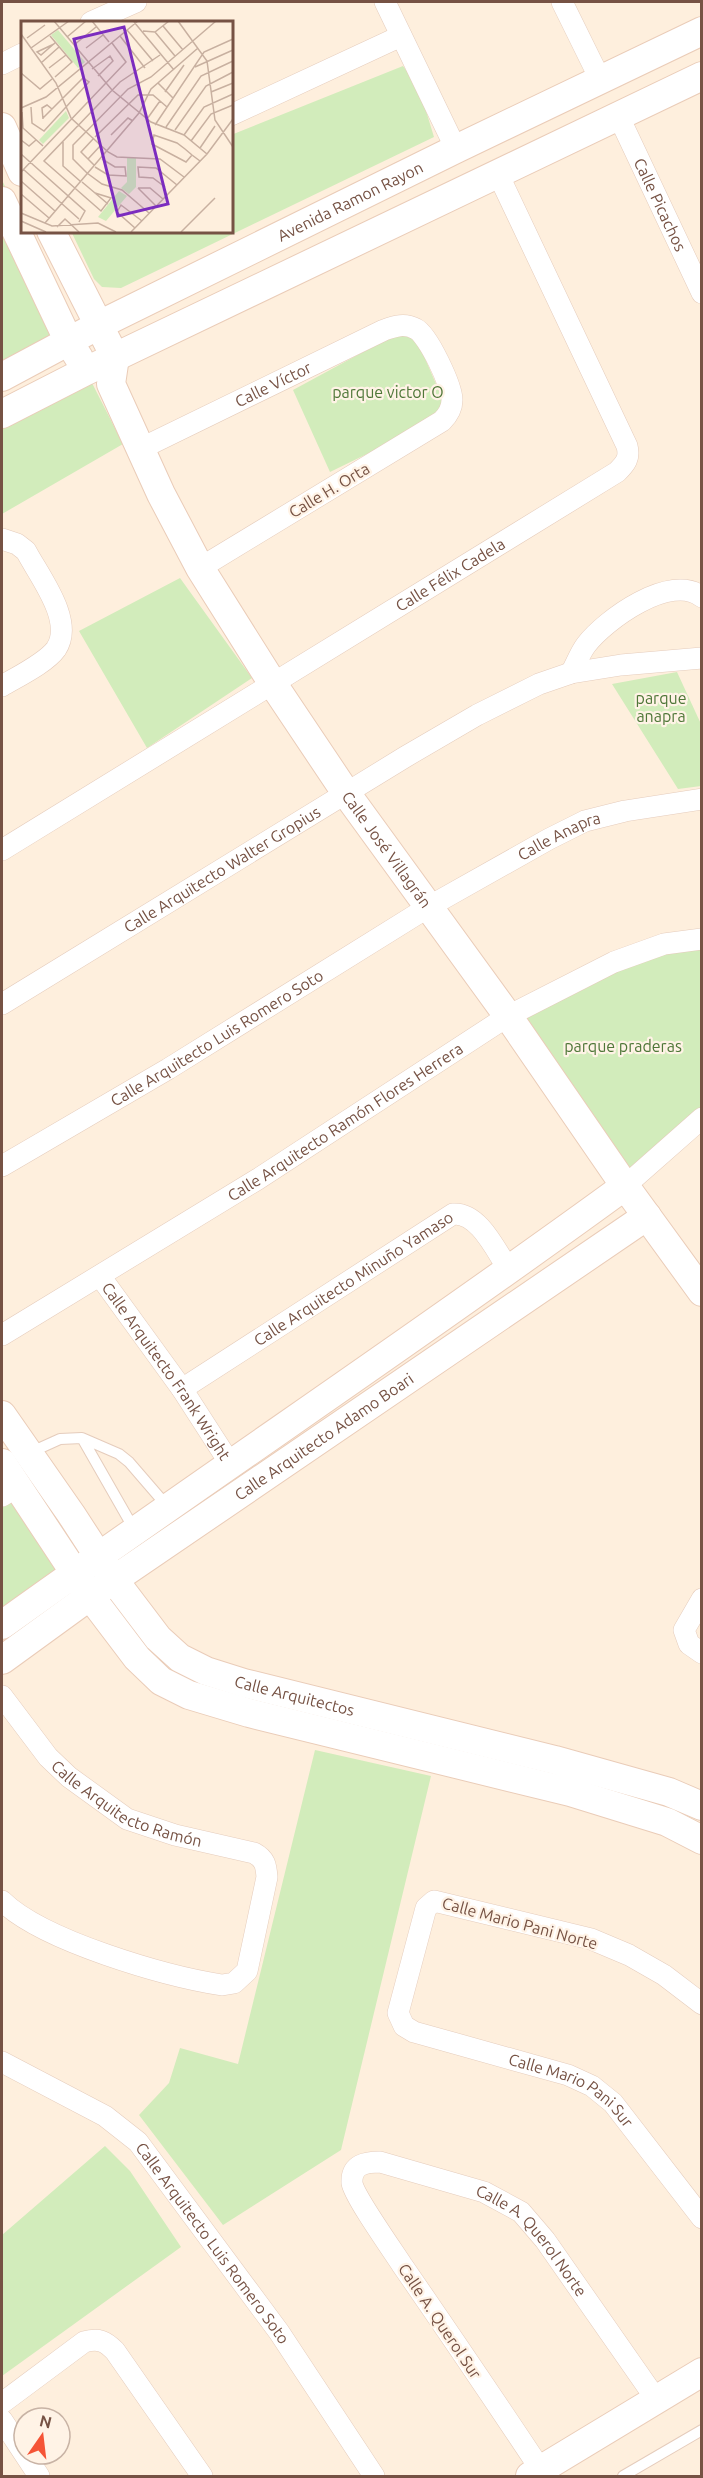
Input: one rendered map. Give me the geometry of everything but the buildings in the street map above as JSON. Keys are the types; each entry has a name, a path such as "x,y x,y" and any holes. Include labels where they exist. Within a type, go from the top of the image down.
{"street":[{"path":"93,21 136,2"},
{"path":"385,2 456,149"},
{"path":"562,2 600,79"},
{"name":"Avenida Ramon Rayon","path":"2,377 99,325 702,31"},
{"path":"232,115 401,36"},
{"path":"2,64 21,54"},
{"path":"2,414 86,371 113,370 498,174 702,75"},
{"name":"Calle Picachos","path":"618,115 702,292"},
{"path":"2,127 21,170"},
{"name":"Calle Félix Cadela","path":"2,850 618,472 626,463 629,454 627,446 498,174"},
{"path":"2,201 69,342 86,371"},
{"name":"Calle José Villagrán","path":"52,232 99,325 140,449 200,568 273,684 346,793 430,906 625,1186 702,1292"},
{"name":"Calle Víctor","path":"140,449 384,330 400,325 411,326 419,330 427,339 450,388 452,406"},
{"name":"Calle H. Orta","path":"200,568 442,421 449,414 452,406"},
{"path":"2,686 55,650 63,628 61,616 26,551 5,539"},
{"path":"571,673 585,646 605,625 628,609 654,596 681,588 689,589 702,597"},
{"name":"Calle Arquitecto Walter Gropius","path":"2,1004 346,793 477,715 539,684 571,673 621,665 702,658"},
{"name":"Calle Anapra","path":"430,906 585,821 625,811 702,799"},
{"name":"Calle Arquitecto Luis Romero Soto","path":"2,1166 168,1069 430,906"},
{"name":"Calle Arquitecto Ramón Flores Herrera","path":"2,1335 258,1179 508,1016 614,962 664,944 702,939"},
{"path":"625,1186 702,1118"},
{"name":"Calle Arquitecto Adamo Boari","path":"2,1660 82,1584 98,1556 509,1270 625,1186"},
{"name":"Calle Arquitecto Minuño Yamaso","path":"182,1389 453,1214 469,1217 479,1227 509,1270"},
{"name":"Calle Arquitecto Adamo Boari","path":"2,1625 82,1584 114,1580 647,1216"},
{"name":"Calle Arquitecto Frank Wright","path":"100,1276 182,1389 231,1465"},
{"name":"Calle Arquitectos","path":"2,1415 114,1580 158,1638 180,1658 206,1671 244,1683 555,1760 669,1792 702,1806"},
{"name":"Calle Arquitectos","path":"2,1463 10,1491 137,1658 161,1681 189,1695 239,1710 570,1792 667,1822 702,1840"},
{"path":"702,1599 687,1623 685,1637 689,1644 702,1653"},
{"name":"Calle Arquitecto Ramón","path":"2,1696 48,1757 69,1777 127,1819 175,1835 254,1852 266,1864 267,1877 247,1971 234,1983 222,1985 134,1964 59,1936 10,1910 2,1901"},
{"path":"369,1744 376,1716"},
{"name":"Calle Mario Pani Norte","path":"400,2020 399,2006 424,1914 429,1903 441,1901 591,1939 629,1955 664,1974 702,2004"},
{"name":"Calle Mario Pani Sur","path":"400,2020 414,2032 568,2075 592,2086 613,2103 702,2218"},
{"name":"Calle Arquitecto Luis Romero Soto","path":"2,2062 105,2116 138,2142 279,2332 374,2476"},
{"name":"Calle A. Querol Norte","path":"356,2168 365,2162 380,2162 484,2192 521,2212 545,2240 656,2399"},
{"name":"Calle A. Querol Sur","path":"356,2168 352,2185 383,2237 536,2473"},
{"path":"2,2403 84,2342 100,2340 115,2351 202,2476"},
{"path":"536,2473 702,2372"},
{"path":"2,2420 39,2476"}],"lane":[{"path":"29,1454 60,1439 82,1438 118,1454 129,1462 168,1508"},
{"path":"82,1438 134,1530"},
{"path":"623,2476 702,2430"}],"green space":[{"path":"403,66 419,88 434,137 121,288 102,287 94,279 71,232 232,232 232,135"},
{"path":"2,180 21,220 21,232 27,232 78,338 2,373"},
{"name":"parque victor O","path":"411,326 449,414 330,472 293,390"},
{"path":"92,383 123,444 2,514 2,427"},
{"path":"180,578 252,678 147,748 79,631"},
{"name":"parque anapra","path":"677,672 701,724 701,786 678,789 612,684"},
{"name":"parque praderas","path":"701,939 701,1118 625,1186 508,1016 614,962"},
{"path":"18,1486 75,1572 2,1625 2,1496"},
{"path":"315,1750 431,1776 341,2150 223,2225 139,2115 169,2083 180,2048 238,2064"},
{"path":"105,2146 130,2171 181,2247 2,2376 2,2235"}]}
